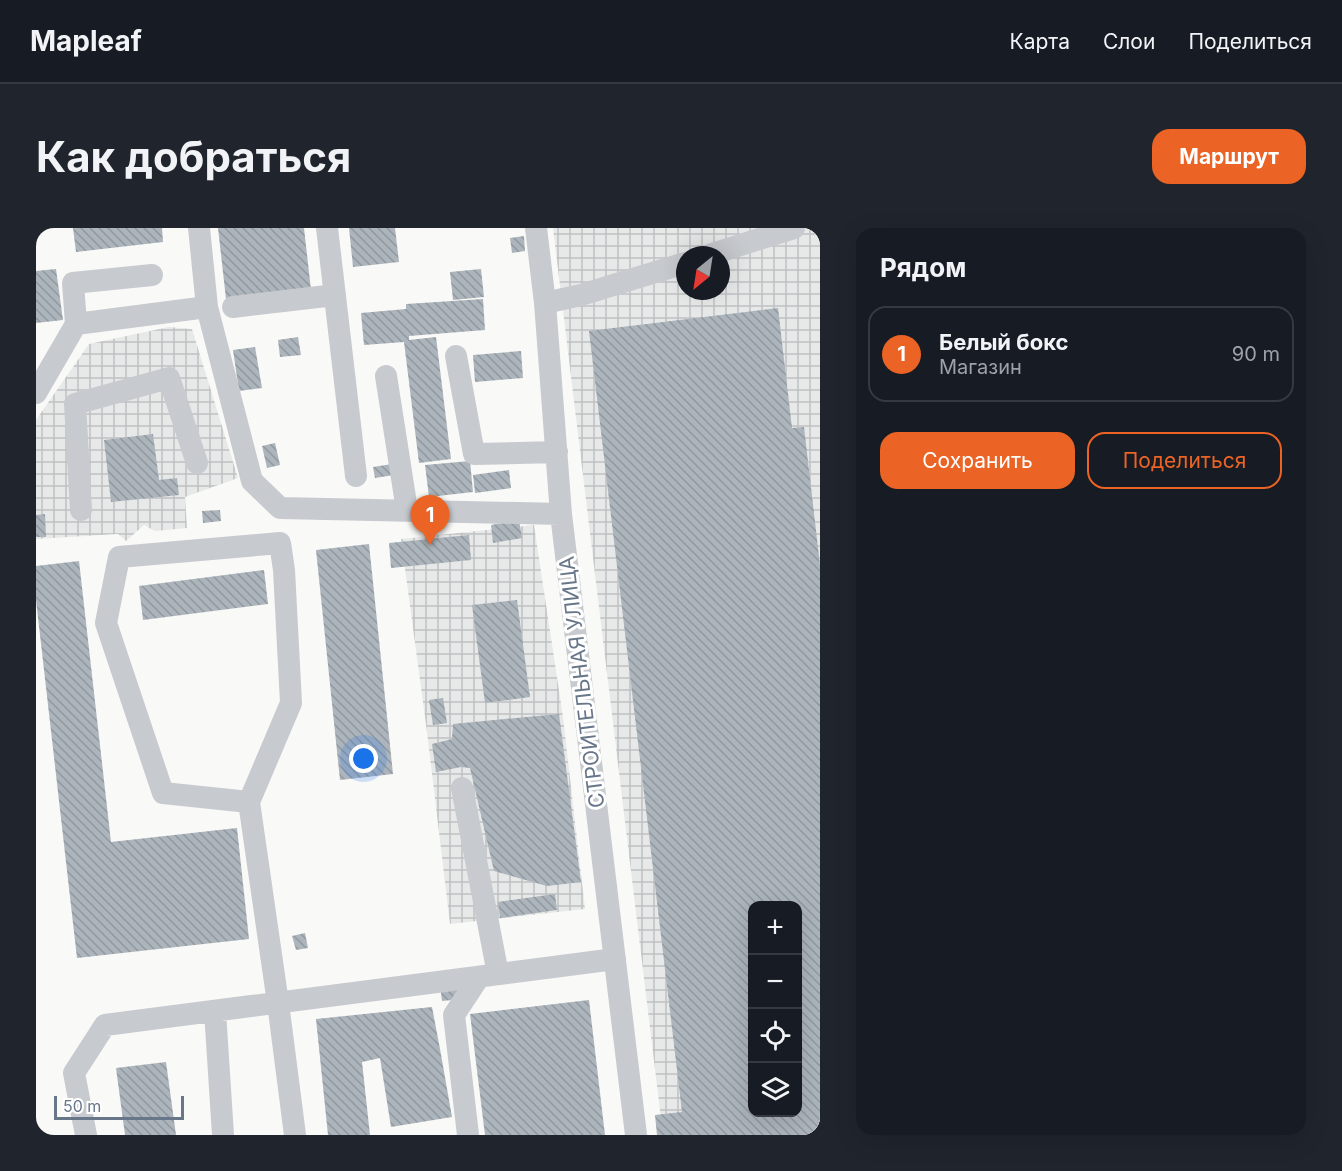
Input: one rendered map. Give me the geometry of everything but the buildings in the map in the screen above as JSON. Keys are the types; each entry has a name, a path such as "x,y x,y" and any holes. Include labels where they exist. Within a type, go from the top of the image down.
{"street":[{"path":"199,228 207,307 252,481 280,508 561,513"},
{"path":"327,228 356,476"},
{"name":"СТРОИТЕЛЬНАЯ УЛИЦА","path":"536,228 545,303 561,513 636,1135"},
{"path":"730,249 794,228"},
{"path":"545,303 589,293 676,266"},
{"path":"152,274 73,283 76,324 38,383 75,404 169,378 197,463"},
{"path":"232,307 335,295"},
{"path":"76,324 207,307"},
{"path":"456,356 474,454 557,452"},
{"path":"386,376 407,510"},
{"path":"75,404 81,510"},
{"path":"249,802 163,793 106,623 119,557 280,543 284,570 291,703 249,802 295,1135"},
{"path":"462,788 489,975 454,1016 468,1135"},
{"path":"86,1135 74,1073 105,1025 615,959"},
{"path":"215,1011 223,1135"}],"shaded area":[{"path":"553,228 820,228 820,1135 663,1135"},
{"path":"169,327 192,329 238,478 185,497 187,528 155,531 144,525 126,541 118,534 36,539 36,420 89,344"},
{"path":"534,525 563,717 585,909 450,924 401,539"}],"place":[{"name":"Белый бокс","path":"430,545"}]}
